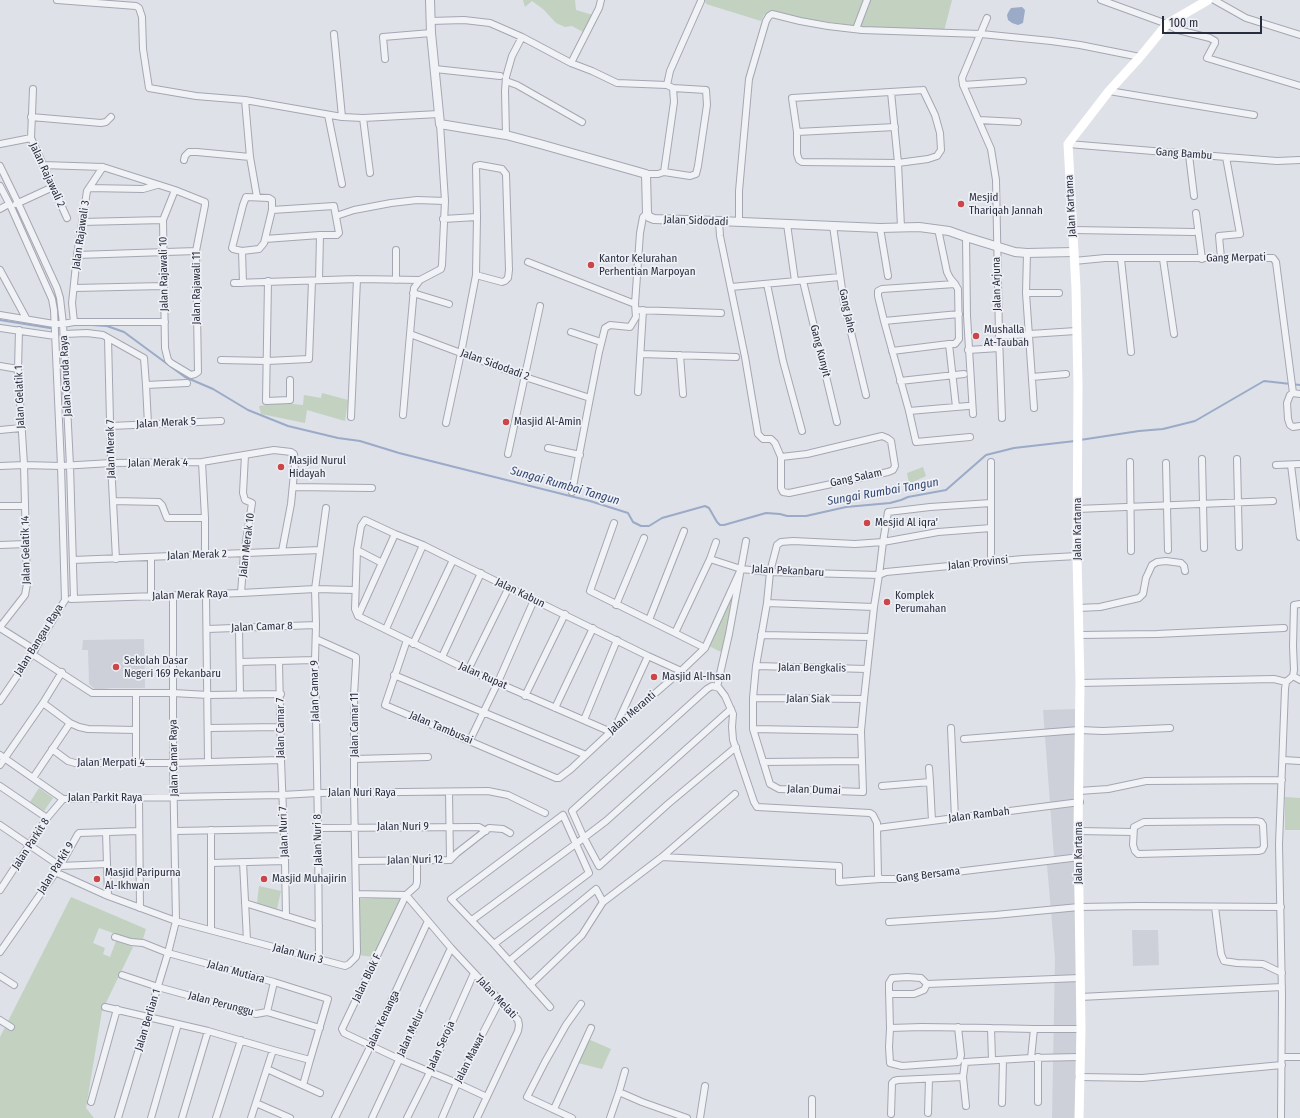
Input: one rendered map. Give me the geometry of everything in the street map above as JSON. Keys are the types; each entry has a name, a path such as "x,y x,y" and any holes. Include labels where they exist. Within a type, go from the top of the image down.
{"main road":[{"path":"1068,144 1109,91 1167,24 1208,0"},
{"name":"Jalan Kartama","path":"1068,144 1073,230 1078,424 1077,509 1080,682 1080,802 1078,831 1080,857 1080,1118"}],"street":[{"path":"57,0 136,3 142,12 143,49 149,88 196,96 245,100 342,117 362,118 439,114"},
{"path":"402,415 414,288 420,280 441,269 445,201 440,124 430,21 430,0"},
{"path":"571,63 599,8 601,0"},
{"path":"856,29 867,0"},
{"path":"1101,0 1167,24 1178,30 1210,38 1215,41 1207,58 1300,86"},
{"path":"1214,0 1246,18 1300,36"},
{"path":"667,85 673,64 701,1"},
{"path":"739,222 739,191 749,79 766,21 768,16 772,14 800,21 856,29 981,34 1080,44 1140,57"},
{"path":"987,18 962,75 963,85 1023,81"},
{"path":"430,21 464,20 490,22 571,63 617,83 667,85 673,88 706,90 707,105 698,166 696,174 690,176 664,172 658,174 646,174 506,135 440,124"},
{"path":"385,59 383,37 431,33"},
{"path":"334,34 342,117"},
{"path":"506,135 503,78 522,37"},
{"path":"435,69 503,78 582,122"},
{"name":"Jalan Arjuna","path":"963,85 991,149 996,180 998,336 1002,418"},
{"path":"664,172 672,116 673,88"},
{"path":"31,138 33,89"},
{"path":"923,90 935,115 940,133 941,150 937,156 898,163 802,162 798,160 792,98 891,92 923,90"},
{"path":"1109,91 1254,115"},
{"path":"891,92 898,163 900,227"},
{"path":"245,100 250,157 256,197"},
{"path":"328,115 342,184"},
{"path":"31,117 101,123 106,122 111,117"},
{"path":"362,118 370,173"},
{"path":"979,120 1018,122"},
{"path":"796,132 895,127"},
{"name":"Jalan Rajawali 2","path":"0,144 31,138 67,218"},
{"name":"Gang Bambu","path":"1068,144 1226,158 1277,161 1300,160"},
{"path":"184,160 185,156 189,152 250,157"},
{"path":"1189,155 1194,196"},
{"path":"1221,258 1219,236 1240,234 1226,158"},
{"path":"42,165 104,167 175,190"},
{"path":"446,423 462,353 476,275 476,166 480,165 502,169 506,174 509,270 508,278 505,282 476,275"},
{"name":"Jalan Garuda Raya","path":"0,166 57,288 60,298 64,330 74,599"},
{"name":"Jalan Rajawali 3","path":"74,322 72,303 77,255 87,191 104,167"},
{"path":"638,392 641,354 638,308 640,233 643,217 647,213 646,174"},
{"path":"133,188 137,183 137,178"},
{"path":"89,188 143,188 159,185"},
{"name":"Jalan Garuda Raya","path":"0,186 52,299 54,324"},
{"path":"0,209 18,203 53,187"},
{"name":"Jalan Rajawali 10","path":"168,360 165,348 163,220 175,190"},
{"name":"Jalan Rajawali 11","path":"168,360 191,374 198,372 196,251 205,203 175,190"},
{"path":"246,197 256,197 271,198 272,200 272,210 264,243 259,249 242,251 233,249 232,248 246,197"},
{"path":"336,216 354,210 391,202 417,200 445,201"},
{"path":"265,239 338,235 340,233 335,208 332,205 272,210"},
{"name":"Jalan Sidodadi","path":"647,213 649,217 654,220 938,229 949,231 1015,252 1073,256"},
{"path":"1196,213 1202,259"},
{"path":"444,219 477,217"},
{"path":"82,222 163,220"},
{"path":"719,221 720,236 748,371 758,434 763,439 771,439 775,443 781,457"},
{"path":"787,224 795,281"},
{"name":"Gang Jahe","path":"833,226 844,303 866,395"},
{"path":"880,228 888,276"},
{"path":"892,351 954,344 959,339 958,289 947,272 938,229"},
{"path":"1073,230 1194,232"},
{"path":"319,280 320,235"},
{"path":"966,237 968,350 974,414"},
{"path":"396,250 396,280"},
{"path":"77,255 196,251"},
{"path":"242,251 243,283"},
{"path":"1027,253 1026,293 1034,408"},
{"name":"Gang Merpati","path":"1073,256 1120,259 1273,258 1276,262 1295,390"},
{"path":"1120,259 1131,352"},
{"path":"1163,259 1174,334"},
{"path":"528,262 638,308 721,313"},
{"path":"0,270 3,281 26,318"},
{"path":"731,287 840,277"},
{"path":"234,283 357,279 420,280"},
{"path":"350,417 357,279"},
{"path":"221,360 267,361 309,359 312,281"},
{"name":"Gang Kunyit","path":"803,281 837,422"},
{"path":"268,282 266,401 290,400 290,380"},
{"path":"767,284 783,361 802,431"},
{"path":"955,284 882,289 878,291 878,296 916,442 970,437"},
{"path":"74,288 163,286"},
{"path":"413,293 449,304"},
{"path":"1026,293 1059,293"},
{"path":"508,454 540,306"},
{"path":"572,492 605,328 607,326 630,327 636,317 638,308"},
{"path":"884,321 959,314"},
{"path":"0,315 26,318 54,324 64,330 99,334 144,358 148,424"},
{"path":"64,330 74,322 165,322"},
{"path":"0,328 54,334 54,324"},
{"name":"Jalan Gelatik 1","path":"19,330 18,370 24,464"},
{"path":"998,336 1076,331"},
{"path":"571,332 601,342"},
{"name":"Jalan Garuda Raya","path":"54,334 61,466 65,600"},
{"name":"Jalan Sidodadi 2","path":"410,334 525,377 590,398"},
{"name":"Jalan Merak 7","path":"108,338 112,501 116,559"},
{"path":"949,344 956,407"},
{"path":"968,350 999,348"},
{"path":"641,354 736,357"},
{"path":"680,355 683,394"},
{"path":"0,366 18,370"},
{"path":"900,381 964,374"},
{"path":"1032,377 1066,374"},
{"path":"146,385 187,383"},
{"path":"1295,390 1290,395 1287,403 1288,419 1290,425 1293,427 1300,426"},
{"path":"908,411 968,406"},
{"name":"Jalan Merak 5","path":"110,426 221,421"},
{"path":"0,430 21,428"},
{"name":"Gang Salam","path":"882,436 888,438 890,442 895,466 893,470 888,472 783,492 780,488 781,457 807,454 882,436"},
{"path":"548,448 580,455"},
{"name":"Jalan Merak 4","path":"0,466 24,464 70,466 111,463 202,462 280,450 294,454 295,463 292,487"},
{"name":"Jalan Merak 10","path":"241,593 244,554 252,503 244,500 245,455"},
{"path":"1202,459 1204,548"},
{"path":"1237,459 1239,547"},
{"path":"202,462 205,555"},
{"path":"991,462 991,562"},
{"path":"1130,462 1131,551"},
{"name":"Jalan Gelatik 14","path":"0,628 27,590 24,464"},
{"path":"1166,464 1168,550"},
{"path":"1276,465 1300,464"},
{"path":"1291,465 1300,537"},
{"path":"282,551 291,504 292,487 372,488"},
{"path":"112,501 159,502 162,505 167,518 205,518"},
{"path":"1077,509 1273,501"},
{"path":"991,503 930,507 888,512 883,542 938,532 991,528"},
{"path":"0,506 25,506"},
{"name":"Jalan Camar 9","path":"317,793 315,589 326,508"},
{"name":"Jalan Kabun","path":"357,550 361,526 365,520 453,560 681,671"},
{"path":"614,523 590,589 591,592 705,648"},
{"path":"649,620 684,531"},
{"path":"358,616 395,534"},
{"path":"616,605 644,538"},
{"path":"710,559 741,568 746,541"},
{"name":"Jalan Dumai","path":"793,541 855,544 883,542 870,637 861,731 863,792 779,789 770,784 753,729 753,698 756,666 767,603 770,572 776,545 781,542 793,541"},
{"path":"675,633 710,559 716,542"},
{"path":"0,545 26,544"},
{"path":"386,629 423,546"},
{"name":"Jalan Merak 2","path":"73,560 320,550"},
{"path":"358,616 355,608 357,550 382,563"},
{"name":"Jalan Provinsi","path":"879,575 886,572 1023,559 1078,556"},
{"path":"151,557 151,597"},
{"name":"Jalan Tambusai","path":"453,560 394,674 385,705 559,778"},
{"path":"1078,608 1100,607 1139,598 1144,594 1146,578 1152,565 1157,562 1166,560 1181,563 1184,566 1185,571"},
{"name":"Jalan Pekanbaru","path":"717,687 729,634 741,568 770,572 879,575"},
{"name":"Jalan Meranti","path":"559,778 681,671 705,648 741,568"},
{"path":"442,657 481,574"},
{"path":"468,670 509,587"},
{"name":"Jalan Merak Raya","path":"65,600 206,595 315,589 355,590"},
{"path":"206,595 209,728 208,761"},
{"name":"Jalan Camar Raya","path":"172,596 176,921"},
{"name":"Jalan Bangau Raya","path":"0,701 33,652 65,600"},
{"path":"470,740 498,682 534,600"},
{"path":"767,603 874,607"},
{"path":"1281,1118 1282,973 1279,844 1285,689 1286,682 1293,676 1294,605 1300,604"},
{"path":"525,696 565,614"},
{"name":"Jalan Rupat","path":"358,616 468,670 611,732"},
{"name":"Jalan Camar 8","path":"207,629 316,625"},
{"path":"0,628 92,692 208,695 280,694"},
{"path":"555,708 593,628"},
{"path":"1079,635 1157,634 1284,628"},
{"path":"239,629 240,695"},
{"path":"761,635 870,637"},
{"name":"Jalan Camar 11","path":"316,639 356,657 357,668 354,695 356,894"},
{"path":"584,720 618,640"},
{"path":"616,727 648,656"},
{"path":"240,662 315,660"},
{"name":"Jalan Camar 7","path":"279,661 282,795"},
{"name":"Jalan Bengkalis","path":"756,666 867,669"},
{"path":"0,765 2,757 43,703 62,672"},
{"path":"394,674 586,755"},
{"path":"1293,676 1300,680"},
{"path":"1080,682 1274,680 1286,682"},
{"path":"494,944 589,873 572,811 712,686 717,687 725,696 733,714 732,727 736,747 757,807 870,813 874,818 877,828"},
{"path":"136,693 136,762"},
{"name":"Jalan Siak","path":"753,698 864,699"},
{"path":"43,703 70,723 79,727 88,729 136,730"},
{"path":"472,920 606,821 731,709"},
{"path":"33,778 70,723"},
{"path":"209,728 280,727"},
{"path":"951,728 956,818"},
{"path":"964,739 1079,730 1103,731 1170,728"},
{"path":"753,729 861,731"},
{"path":"550,1007 509,960 451,899 563,815 598,866 668,804 736,747"},
{"name":"Jalan Merpati 4","path":"52,749 72,763 173,763 281,760"},
{"name":"Jalan Parkit Raya","path":"2,757 63,799 175,797"},
{"path":"355,758 428,757"},
{"path":"1283,760 1300,760"},
{"path":"763,762 861,761"},
{"path":"929,768 932,821"},
{"path":"1079,791 1108,789 1146,781 1282,780"},
{"path":"882,786 930,782"},
{"path":"0,786 47,818"},
{"path":"449,792 450,860"},
{"name":"Jalan Nuri Raya","path":"175,797 317,793 499,792 546,813"},
{"name":"Jalan Nuri 8","path":"317,793 319,960"},
{"path":"530,985 582,935 603,902 662,857 734,794"},
{"name":"Jalan Nuri 7","path":"282,795 286,916"},
{"path":"139,798 138,831 140,908"},
{"name":"Jalan Parkit 8","path":"0,890 47,818 63,799"},
{"name":"Jalan Rambah","path":"877,828 1080,802"},
{"path":"1256,821 1263,824 1264,846 1262,850 1258,851 1138,854 1133,845 1133,832 1134,827 1144,822 1256,821"},
{"path":"0,825 60,866 107,864"},
{"name":"Jalan Nuri 9","path":"318,828 449,827 479,828 486,831"},
{"path":"486,831 489,828 496,828 510,833"},
{"name":"Gang Bersama","path":"877,828 878,876 880,879 898,879 1080,857"},
{"path":"175,831 284,829"},
{"path":"210,830 210,930"},
{"name":"Jalan Parkit 9","path":"0,952 60,866 78,833 138,831"},
{"name":"Jalan Nuri 12","path":"356,861 450,860 486,831"},
{"path":"1078,831 1133,832"},
{"path":"106,832 108,896"},
{"path":"662,857 839,866 839,882 880,879"},
{"name":"Jalan Blok F","path":"417,860 416,886 406,895 342,1028 344,1033 399,1059 458,1083 487,1097"},
{"path":"211,863 285,861"},
{"path":"243,862 247,940"},
{"name":"Jalan Nuri 3","path":"55,872 108,896 176,921 345,966 356,957 357,952 356,894"},
{"path":"509,960 596,889 603,902"},
{"path":"356,894 406,895"},
{"name":"Jalan Melati","path":"406,895 451,948 518,1020 518,1031 477,1118"},
{"path":"245,903 319,926"},
{"path":"889,922 995,915 1079,907 1281,907"},
{"path":"1215,907 1221,954 1224,961 1263,964 1282,973"},
{"name":"Jalan Berlian 1","path":"118,1118 158,987 176,921"},
{"name":"Jalan Kenanga","path":"335,1118 371,1045 428,921"},
{"name":"Jalan Mutiara","path":"115,937 274,982 267,1012"},
{"name":"Jalan Melur","path":"372,1118 451,948"},
{"name":"Jalan Seroja","path":"407,1118 430,1072 474,973"},
{"name":"Jalan Perunggu","path":"122,975 158,987 256,1014 267,1012 320,1028"},
{"path":"0,976 14,986"},
{"path":"958,1028 961,1055 958,1062 902,1066 890,1062 889,983 892,978 920,978 927,984 1080,978"},
{"path":"274,982 328,998 303,1085"},
{"path":"889,994 914,994 924,990 927,984"},
{"path":"1080,997 1282,987"},
{"name":"Jalan Mawar","path":"442,1118 500,1000"},
{"path":"572,1118 527,1097 566,1025 580,1004"},
{"path":"105,1006 208,1031 310,1060"},
{"path":"91,1102 117,1010"},
{"path":"0,1020 11,1027"},
{"path":"151,1118 178,1024"},
{"path":"554,1110 591,1028"},
{"path":"890,1028 1081,1029"},
{"path":"991,1028 992,1060"},
{"path":"1031,1058 1034,1029"},
{"path":"182,1118 208,1031"},
{"path":"216,1118 241,1040"},
{"path":"251,1118 273,1050"},
{"path":"966,1106 963,1077 965,1062 1080,1057"},
{"path":"1282,1057 1300,1057"},
{"path":"1038,1058 1038,1102"},
{"path":"1002,1103 1003,1060"},
{"path":"1079,1077 1142,1078 1282,1065"},
{"path":"267,1069 320,1093"},
{"path":"610,1118 625,1071"},
{"path":"890,1114 892,1083 894,1081 963,1077"},
{"path":"928,1113 929,1079"},
{"path":"700,1118 705,1086"},
{"path":"619,1092 649,1105 687,1118"},
{"path":"812,1099 812,1118"},
{"path":"256,1103 290,1118"}],"shaded area":[{"name":"Sekolah Dasar Negeri 169 Pekanbaru","path":"144,639 145,688 111,688 96,690 89,684 88,650 82,650 83,640"},
{"path":"1075,709 1077,1118 1052,1118 1055,958 1047,865 1054,857 1043,710"},
{"path":"1132,930 1158,930 1159,965 1133,966"}],"green space":[{"path":"523,0 575,0 576,10 593,15 583,32 572,26 565,27 556,23 543,9 532,1 525,7"},
{"path":"705,0 952,0 944,31 864,27 800,18 778,12 769,12 764,15 761,21 706,4"},
{"path":"322,393 348,400 345,421 307,410 305,423 261,414 259,406 281,403 303,405 304,395 321,398"},
{"path":"923,467 926,476 909,484 907,473"},
{"path":"738,581 723,653 709,646"},
{"path":"39,788 53,798 44,811 30,802"},
{"path":"1285,797 1300,798 1300,830 1285,830"},
{"path":"259,886 281,891 277,909 257,903"},
{"path":"71,897 146,929 143,939 135,941 99,928 93,943 105,948 103,954 110,957 116,941 133,947 102,1011 86,1108 94,1118 0,1118 0,1037"},
{"path":"401,897 373,957 358,955 357,899"},
{"path":"588,1039 611,1049 602,1069 578,1063"}],"water":[{"path":"1022,7 1025,10 1023,23 1018,25 1008,20 1007,15 1011,8"}],"waterway":[{"name":"Sungai Rumbai Tangun","path":"0,320 54,328"},
{"name":"Sungai Rumbai Tangun","path":"92,325 107,326 124,332 185,377 213,389 248,410 288,426 338,438 360,441 399,453 590,501 628,513 633,522 641,526 649,526 662,518 705,506 709,508 717,522 720,525 724,525 766,513 787,516 806,516 846,507 890,503 908,497 946,490 986,455 1014,448 1075,441"},
{"name":"Sungai Rumbai Tangun","path":"1080,440 1163,429 1195,421 1264,381 1300,385"}],"place":[{"name":"Mesjid Thariqah Jannah","path":"961,204"},
{"name":"Kantor Kelurahan Perhentian Marpoyan","path":"591,265"},
{"name":"Mushalla At-Taubah","path":"976,336"},
{"name":"Masjid Al-Amin","path":"506,422"},
{"name":"Masjid Nurul Hidayah","path":"281,467"},
{"name":"Mesjid Al iqra'","path":"867,523"},
{"name":"Komplek Perumahan","path":"887,602"},
{"name":"Sekolah Dasar Negeri 169 Pekanbaru","path":"116,667"},
{"name":"Masjid Al-Ihsan","path":"654,677"},
{"name":"Masjid Paripurna Al-Ikhwan","path":"97,879"},
{"name":"Masjid Muhajirin","path":"264,879"}]}
